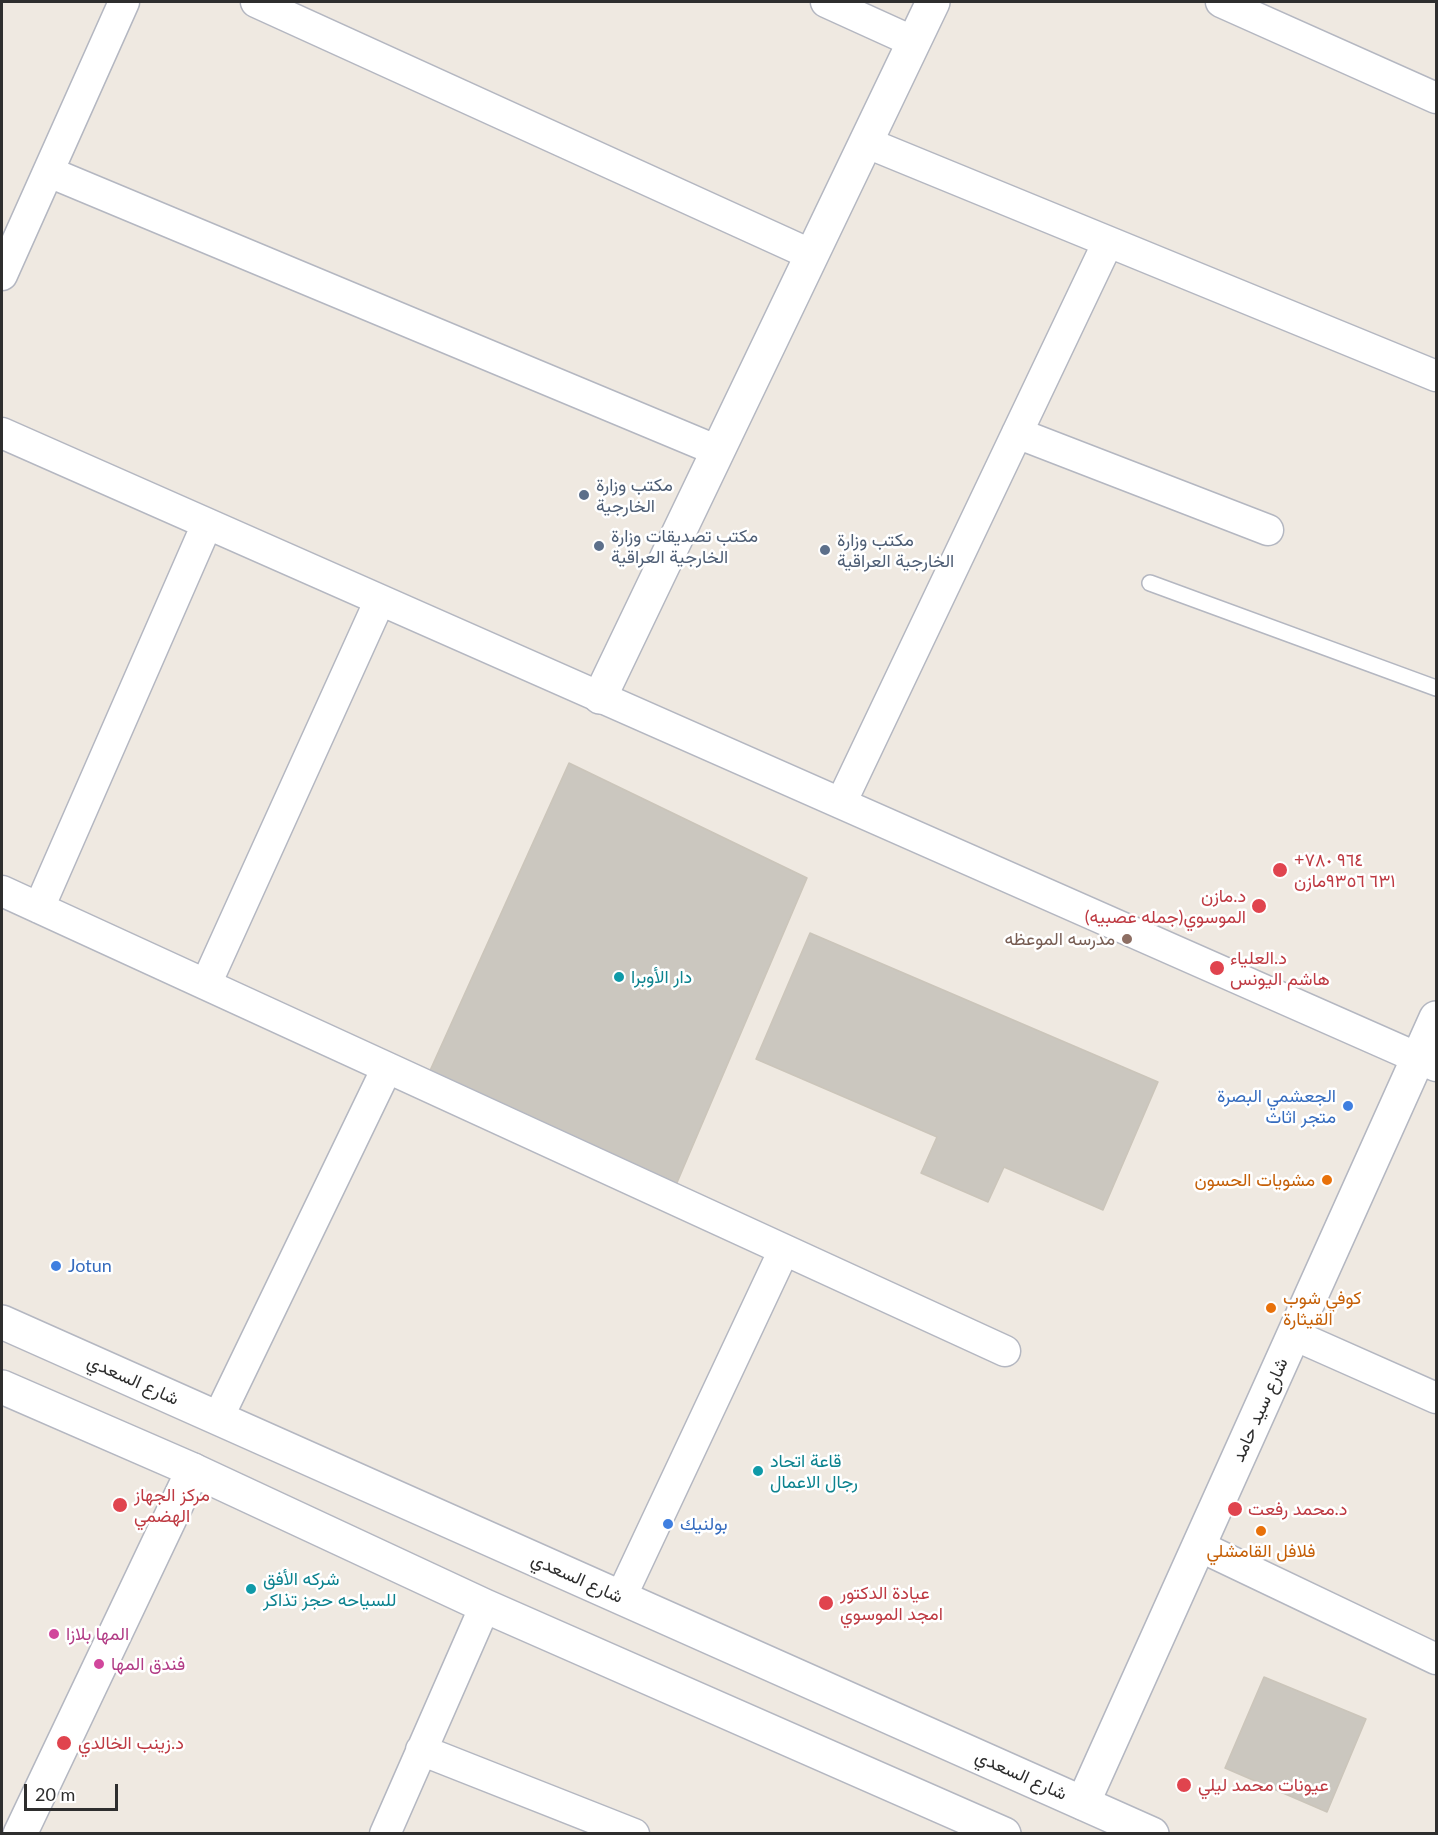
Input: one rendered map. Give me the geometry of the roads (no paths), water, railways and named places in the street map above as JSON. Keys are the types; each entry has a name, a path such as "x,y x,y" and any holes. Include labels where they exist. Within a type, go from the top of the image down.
{"main road":[{"path":"600,697 933,2"},
{"name":"شارع سيد حامد","path":"1083,1803 1293,1335 1428,1062 1437,1018"},
{"name":"شارع السعدي","path":"2,1322 1152,1833"},
{"path":"2,1387 193,1470 485,1606 1004,1833"},
{"path":"20,1833 193,1470"}],"street":[{"path":"2,275 124,2"},
{"path":"256,2 812,255"},
{"path":"826,2 914,42"},
{"path":"1221,2 1255,8 1437,98"},
{"path":"866,142 1437,376"},
{"path":"49,172 718,451"},
{"path":"841,803 1108,242"},
{"path":"2,433 1428,1062"},
{"path":"1017,433 1268,530"},
{"path":"39,908 207,524"},
{"path":"206,984 380,600"},
{"path":"2,891 1005,1351"},
{"path":"218,1418 387,1068"},
{"path":"621,1597 784,1250"},
{"path":"1293,1335 1437,1398"},
{"path":"1199,1546 1437,1659"},
{"path":"385,1833 485,1606"},
{"path":"421,1750 634,1833"}],"lane":[{"path":"1150,583 1437,688"}],"place":[{"name":"مكتب وزارة الخارجية","path":"584,495"},
{"name":"مكتب تصديقات وزارة الخارجية العراقية","path":"599,546"},
{"name":"مكتب وزارة الخارجية العراقية","path":"825,550"},
{"name":"+٩٦٤ ٧٨٠ ٦٣١ ٩٣٥٦مازن","path":"1280,870"},
{"name":"د.مازن الموسوي(جمله عصبيه)","path":"1259,906"},
{"name":"مدرسه الموعظه","path":"1127,939"},
{"name":"د.العلياء هاشم اليونس","path":"1217,968"},
{"name":"دار الأوبرا","path":"619,977"},
{"name":"الجعشمي البصرة متجر اثاث","path":"1348,1106"},
{"name":"مشويات الحسون","path":"1327,1180"},
{"name":"Jotun","path":"56,1266"},
{"name":"كوفي شوب القيثارة","path":"1271,1308"},
{"name":"قاعة اتحاد رجال الاعمال","path":"758,1471"},
{"name":"مركز الجهاز الهضمي","path":"120,1505"},
{"name":"د.محمد رفعت","path":"1235,1509"},
{"name":"بولنيك","path":"668,1524"},
{"name":"فلافل القامشلي","path":"1261,1531"},
{"name":"شركه الأفق للسياحه حجز تذاكر","path":"251,1589"},
{"name":"عيادة الدكتور امجد الموسوي","path":"826,1603"},
{"name":"المها بلازا","path":"54,1634"},
{"name":"فندق المها","path":"99,1664"},
{"name":"د.زينب الخالدي","path":"64,1743"},
{"name":"عيونات محمد ليلي","path":"1184,1785"}]}
